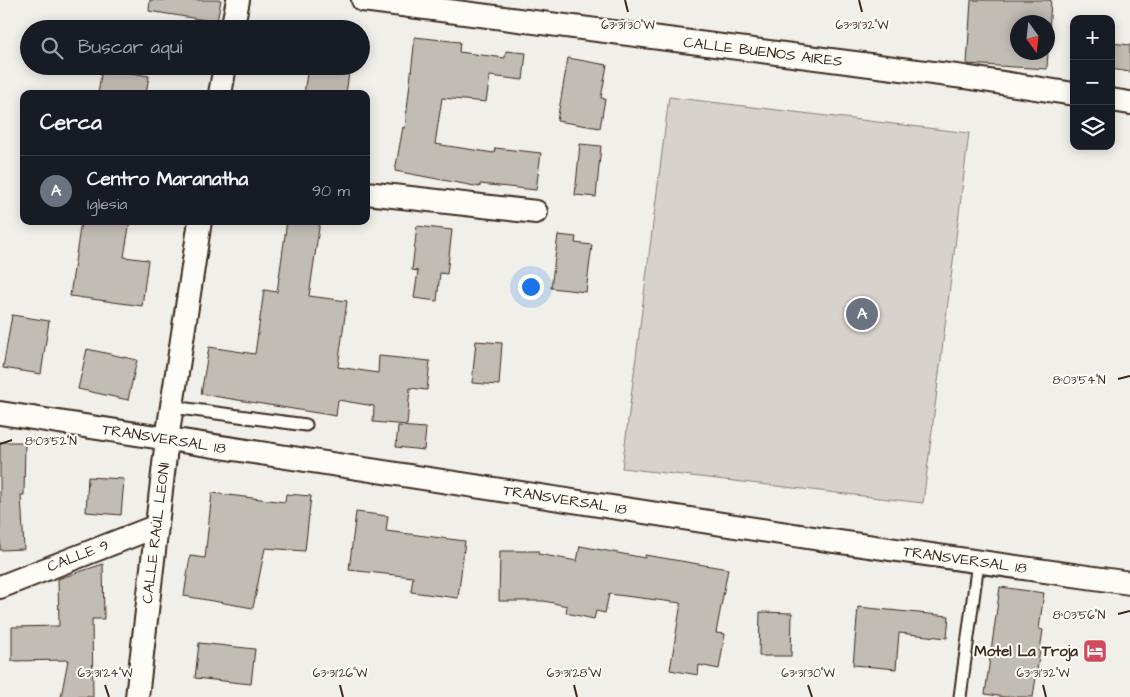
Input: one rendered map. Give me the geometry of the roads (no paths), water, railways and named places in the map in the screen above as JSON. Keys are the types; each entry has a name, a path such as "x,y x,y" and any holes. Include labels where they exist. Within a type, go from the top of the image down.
{"street":[{"path":"234,20 238,0"},
{"name":"CALLE BUENOS AIRES","path":"363,0 964,77 1070,93"},
{"path":"221,90 223,75"},
{"path":"1115,101 1130,103"},
{"path":"370,194 536,212"},
{"name":"CALLE RAÚL LEONI","path":"137,697 167,439 199,225"},
{"name":"TRANSVERSAL 18","path":"0,413 833,541 1130,583"},
{"name":"CALLE 9","path":"0,587 157,526"}],"lane":[{"path":"172,407 306,425"},
{"path":"960,697 978,562"}],"place":[{"name":"Centro Maranatha","path":"862,314"},
{"name":"Motel La Troja","path":"1095,651"}]}
